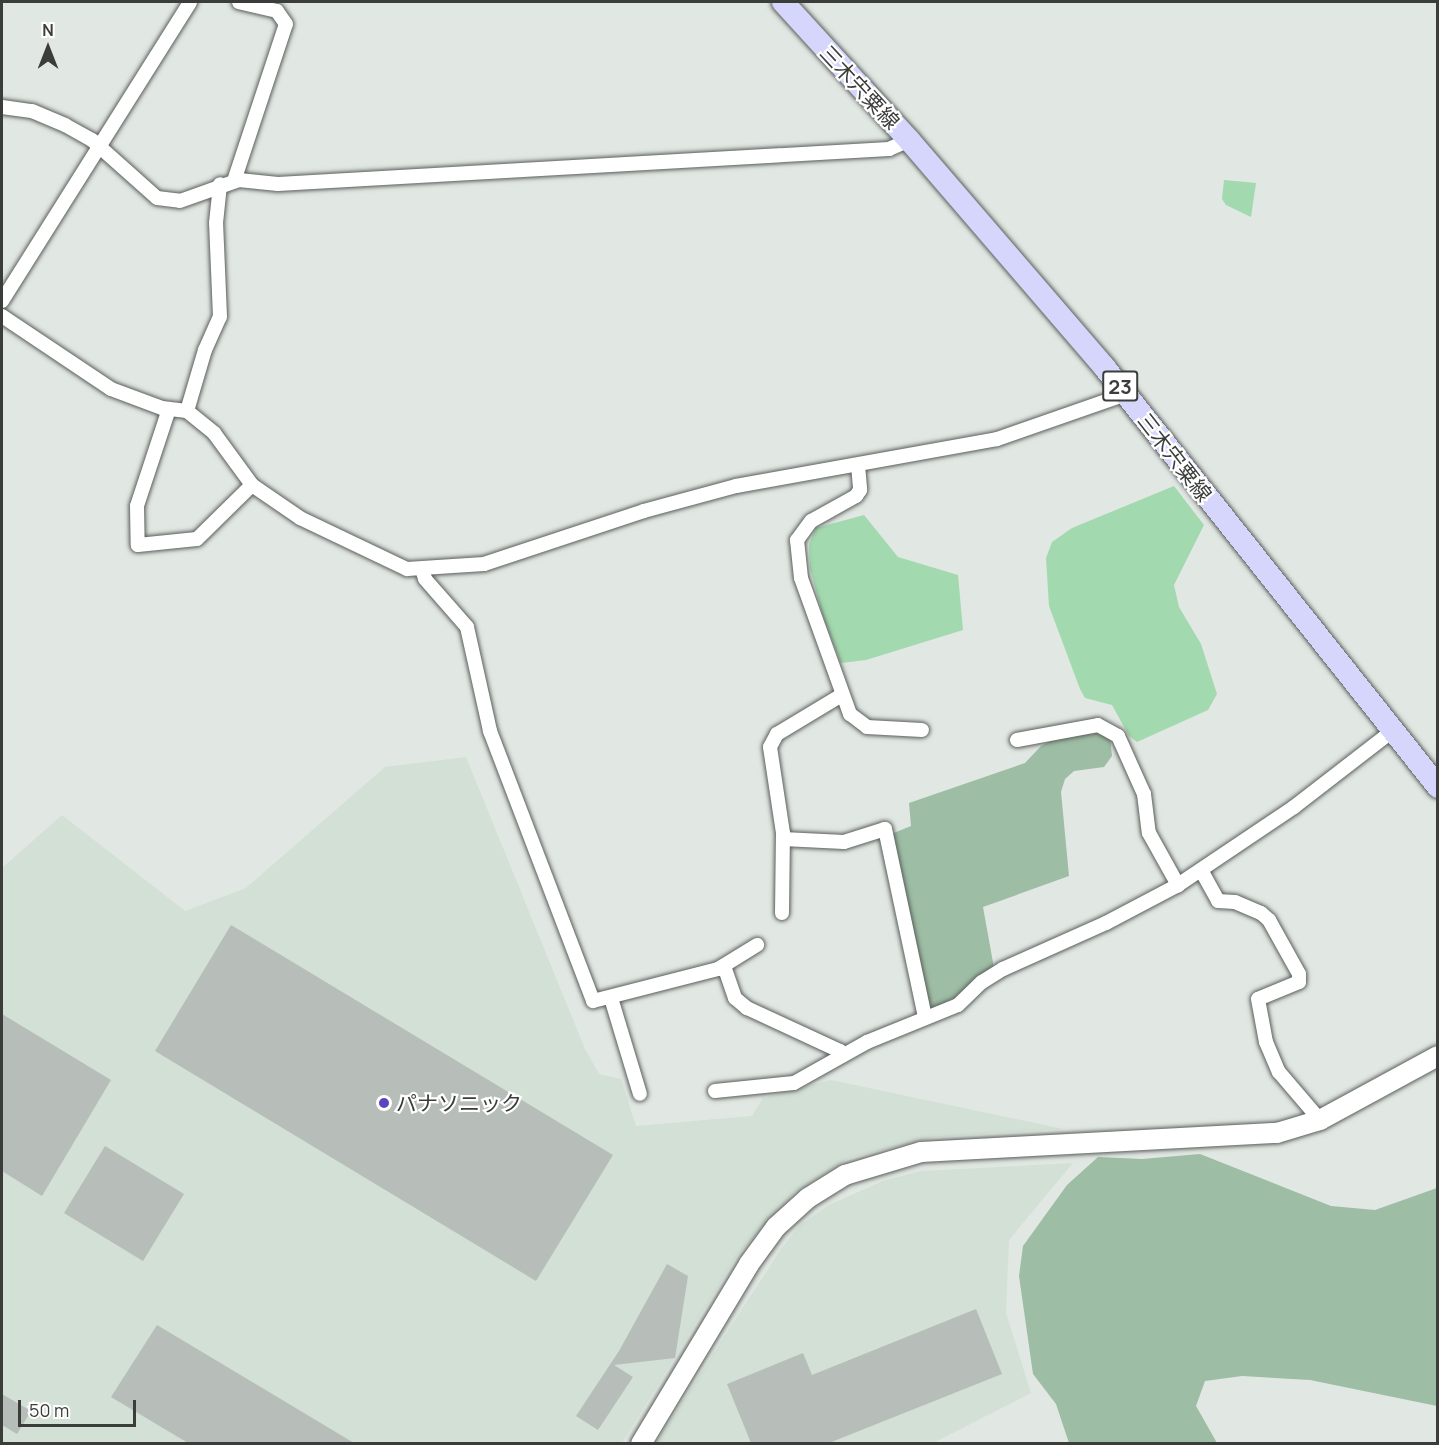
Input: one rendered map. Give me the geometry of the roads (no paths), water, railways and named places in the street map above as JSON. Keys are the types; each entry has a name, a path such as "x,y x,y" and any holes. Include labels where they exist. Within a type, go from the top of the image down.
{"main road":[{"name":"三木宍粟線","path":"783,2 909,140 1126,394 1437,788"}],"street":[{"path":"2,301 7,281 99,148 190,2"},
{"path":"234,181 286,24 277,11 239,2"},
{"path":"2,108 32,111 83,135 157,198 180,201 219,184 234,181 278,184 889,149 909,140"},
{"path":"187,411 205,350 220,317 216,266 219,184"},
{"path":"2,318 111,389 169,409 187,411 214,433 252,485 300,518 370,554 407,569 484,564 725,489 997,439 1126,394"},
{"path":"169,409 137,506 138,545 197,539 252,485"},
{"path":"858,465 860,490 856,496 811,521 797,540 801,578 850,714 860,724 922,730"},
{"path":"422,569 425,579 467,627 490,731 588,995 593,1001 724,966 757,945"},
{"path":"782,912 783,839 772,770 773,740 842,695"},
{"path":"1017,740 1098,725 1118,736 1144,795 1149,833 1178,885"},
{"path":"715,1091 794,1083 842,1056 925,1017 958,1005 982,982 1003,969 1106,923 1178,885 1294,807 1391,732"},
{"path":"783,839 844,842 885,829 925,1017"},
{"path":"1201,870 1218,901 1235,902 1261,913 1269,920 1299,974 1299,982 1258,999 1266,1042 1280,1072 1320,1120"},
{"path":"724,966 735,998 747,1008 840,1051 842,1056"},
{"path":"611,998 640,1094"},
{"path":"641,1443 749,1264 776,1227 808,1198 845,1175 921,1152 1278,1132 1320,1120 1437,1056"}],"place":[{"name":"パナソニック","path":"384,1103"}]}
